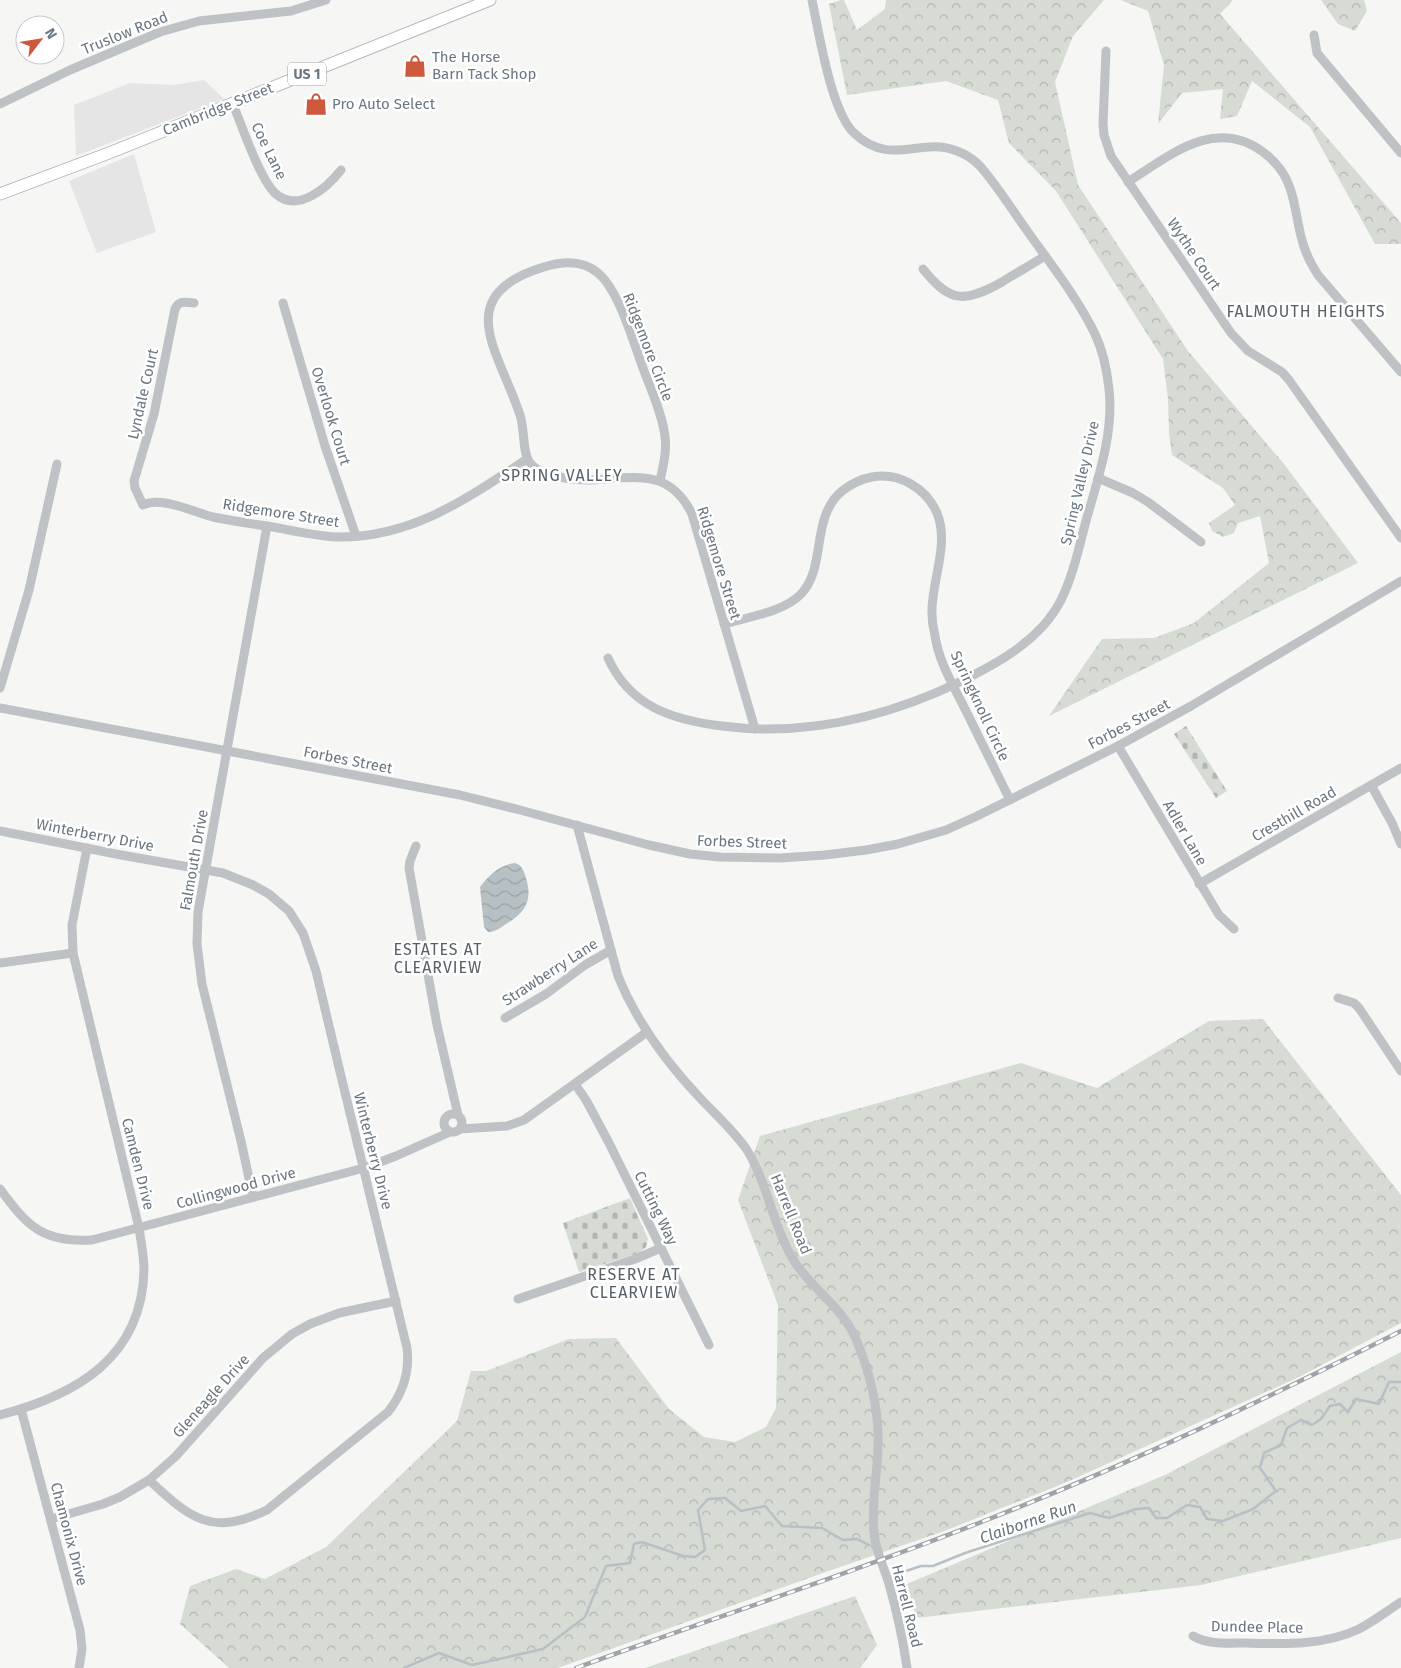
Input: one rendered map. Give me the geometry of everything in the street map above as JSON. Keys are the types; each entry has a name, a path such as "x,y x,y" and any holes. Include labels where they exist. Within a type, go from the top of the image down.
{"main road":[{"name":"Cambridge Street","path":"0,194 110,153 490,0"}],"street":[{"name":"Truslow Road","path":"0,104 78,67 160,32 198,21 291,12 326,0"},
{"name":"Spring Valley Drive","path":"608,658 624,685 644,702 672,716 704,724 755,729 802,729 850,722 898,708 953,685 991,666 1020,647 1054,613 1066,588 1081,540 1098,478 1109,422 1110,400 1106,369 1095,335 1087,319 1046,256 981,168 965,154 935,146 901,151 886,150 864,141 848,126 838,108 812,0"},
{"path":"1314,35 1317,53 1401,153"},
{"name":"Wythe Court","path":"1106,51 1103,124 1104,135 1111,156 1231,333 1248,351 1282,372 1289,380 1401,538"},
{"name":"Coe Lane","path":"233,104 257,164 271,189 276,194 288,200 304,199 327,186 341,170"},
{"path":"1128,182 1176,151 1206,139 1225,137 1236,139 1270,157 1287,181 1293,198 1304,246 1318,275 1401,372"},
{"path":"922,269 946,292 956,296 974,296 1046,256"},
{"name":"Ridgemore Circle","path":"527,459 520,415 489,336 488,325 491,305 500,289 518,277 547,266 569,262 578,263 592,268 605,280 623,315 662,424 665,447 660,481"},
{"name":"Lyndale Court","path":"143,505 134,488 134,481 156,406 174,308 182,302 194,303"},
{"name":"Overlook Court","path":"283,302 325,446 356,536"},
{"name":"Ridgemore Street","path":"143,505 150,502 172,504 214,517 319,536 356,536 396,529 434,516 477,492 527,459 534,468 540,471 571,479 635,477 660,481 676,491 684,499 692,514 755,729"},
{"path":"0,688 29,590 57,464"},
{"name":"Springknoll Circle","path":"724,624 778,608 795,599 806,587 811,578 822,524 832,502 848,487 857,481 875,476 898,478 916,487 926,496 940,523 941,549 933,598 933,620 937,648 953,685 1010,800"},
{"path":"1098,478 1133,493 1148,502 1200,542"},
{"name":"Falmouth Drive","path":"253,1197 248,1169 198,964 196,928 267,526"},
{"name":"Forbes Street","path":"0,708 460,795 690,854 720,858 780,858 825,855 898,844 946,830 1010,800 1118,746 1191,706 1401,581"},
{"name":"Adler Lane","path":"1118,746 1218,915 1234,928"},
{"name":"Cresthill Road","path":"1199,884 1401,768"},
{"path":"1371,785 1401,844"},
{"name":"Harrell Road","path":"577,825 618,976 646,1032 680,1076 745,1148 759,1173 780,1232 795,1263 837,1311 854,1335 867,1372 878,1425 878,1459 873,1512 874,1535 898,1617 908,1668"},
{"name":"Winterberry Drive","path":"0,831 205,870 240,879 269,894 289,911 303,933 316,971 396,1301 408,1358 406,1381 396,1403 383,1418 267,1510 244,1520 207,1521 181,1510 149,1480"},
{"path":"416,846 410,861 410,868 436,1016 455,1102 457,1120"},
{"name":"Camden Drive","path":"0,1415 62,1393 92,1376 106,1363 123,1341 136,1316 143,1285 143,1253 139,1228 73,953 72,925 87,848"},
{"name":"Strawberry Lane","path":"505,1018 546,994 584,965 611,950"},
{"path":"0,963 73,953"},
{"path":"1338,998 1354,1003 1359,1008 1401,1071"},
{"path":"447,1128 445,1119 457,1120 477,1128 490,1128 518,1123 537,1112 646,1032"},
{"name":"Cutting Way","path":"575,1084 592,1111 709,1346"},
{"name":"Collingwood Drive","path":"0,1189 27,1223 36,1229 55,1237 69,1240 92,1240 364,1168 435,1138 447,1128 456,1132 457,1120"},
{"path":"518,1299 635,1259 661,1248"},
{"name":"Gleneagle Drive","path":"51,1519 103,1504 120,1497 149,1480 176,1456 263,1358 286,1338 310,1324 339,1313 396,1301"},
{"name":"Chamonix Drive","path":"21,1409 80,1630 82,1649 79,1668"},
{"name":"Dundee Place","path":"1193,1636 1214,1643 1287,1644 1329,1639 1358,1629 1401,1602"}],"shaded area":[{"path":"204,80 224,99 76,156 74,105 130,83 173,85"},
{"path":"134,154 156,232 97,253 69,181"}],"green space":[{"path":"844,0 857,30 885,9 886,0 1104,0 1073,36 1055,82 1078,185 1188,351 1284,464 1358,563 1049,716 1102,639 1154,638 1194,623 1269,563 1260,516 1238,523 1234,533 1223,537 1212,531 1209,523 1235,505 1223,488 1172,455 1163,359 1056,191 1009,143 998,100 946,81 847,95 829,4"},
{"path":"1121,0 1233,0 1220,14 1401,223 1401,244 1375,244 1310,127 1252,81 1237,116 1220,119 1223,89 1182,93 1158,124 1164,65 1148,11"},
{"path":"1321,0 1364,0 1367,11 1355,31 1338,24"},
{"path":"1186,726 1227,791 1216,798 1174,734"},
{"path":"1263,1019 1401,1195 1401,1323 1299,1377 1067,1482 947,1530 558,1668 229,1668 180,1624 190,1586 236,1569 265,1579 326,1547 457,1421 471,1371 486,1371 569,1339 616,1338 669,1409 704,1437 735,1442 766,1427 776,1408 778,1305 738,1200 760,1136 1021,1063 1097,1088 1209,1021"},
{"path":"630,1198 648,1239 646,1247 639,1253 579,1272 563,1223"},
{"path":"1401,1352 1401,1538 1201,1585 916,1618 907,1584 1167,1474"},
{"path":"855,1596 877,1645 860,1668 645,1668"}],"water":[{"path":"515,863 521,867 526,878 528,900 526,906 513,920 497,930 488,932 484,927 480,887 495,871"}],"waterway":[{"name":"Claiborne Run","path":"894,1575 921,1566 933,1566 965,1553 1090,1513 1109,1518 1136,1509 1149,1508 1156,1518 1167,1518 1187,1505 1200,1507 1207,1519 1223,1521 1253,1509 1276,1491 1260,1468 1264,1453 1281,1445 1287,1428 1301,1420 1312,1425 1321,1419 1330,1406 1340,1404 1348,1412 1356,1399 1379,1404 1389,1382 1401,1382"},
{"name":"Claiborne Run","path":"404,1668 439,1653 472,1665 543,1649 585,1617 606,1566 630,1563 634,1544 642,1542 683,1556 695,1557 705,1550 698,1510 708,1499 725,1498 741,1511 765,1506 782,1526 822,1528 843,1540 857,1539 869,1545"}],"railway":[{"path":"576,1668 886,1558 1042,1498 1197,1430 1401,1331"}],"place":[{"name":"The Horse Barn Tack Shop","path":"415,66"},
{"name":"Pro Auto Select","path":"316,104"}],"district":[{"name":"FALMOUTH HEIGHTS","path":"1306,311"},
{"name":"SPRING VALLEY","path":"562,475"},
{"name":"ESTATES AT CLEARVIEW","path":"438,958"},
{"name":"RESERVE AT CLEARVIEW","path":"634,1283"}]}
